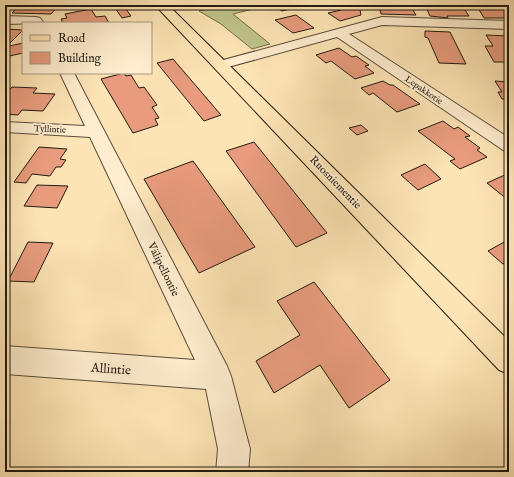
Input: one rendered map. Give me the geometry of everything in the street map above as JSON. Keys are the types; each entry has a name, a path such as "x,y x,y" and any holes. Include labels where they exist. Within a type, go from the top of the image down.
{"main road":[{"name":"Ruosniementie","path":"161,5 509,360"}],"street":[{"path":"5,20 37,22"},
{"path":"221,65 382,21 509,26"},
{"name":"Lepakkotie","path":"339,33 509,146"},
{"name":"Välipellontie","path":"67,74 217,376 234,449 232,472"},
{"name":"Tyllintie","path":"5,127 96,132"},
{"name":"Allintie","path":"5,360 217,376"}],"green space":[{"path":"227,5 269,5 233,14 270,44 252,49 221,24 199,11"}],"building":[{"path":"20,5 59,5 51,14 12,13"},
{"path":"113,5 123,5 131,16 122,18"},
{"path":"289,5 294,8 282,11 274,6"},
{"path":"340,5 359,5 361,15 340,21 328,13 341,10"},
{"path":"379,5 410,5 416,15 381,14"},
{"path":"425,5 442,5 443,8 463,7 469,16 447,16 448,18 430,16"},
{"path":"494,7 509,7 509,18 484,18 478,8 496,8"},
{"path":"91,9 96,17 105,16 108,22 62,22 61,19 67,18 65,14"},
{"path":"296,15 314,28 293,33 275,20"},
{"path":"5,29 22,30 10,43 5,43"},
{"path":"425,31 450,32 466,64 439,63 428,38 425,37"},
{"path":"486,35 509,36 509,62 494,62 485,46 493,46"},
{"path":"22,43 22,53 5,57 5,47"},
{"path":"339,48 352,57 356,56 369,65 365,66 374,73 355,79 331,61 326,63 316,55"},
{"path":"173,59 221,115 204,121 157,63"},
{"path":"120,74 125,74 126,76 131,75 139,88 144,87 157,105 152,107 159,118 155,119 158,125 133,133 101,79"},
{"path":"383,81 393,85 420,104 397,112 373,93 369,95 361,88"},
{"path":"495,81 509,82 509,105 505,99 502,99 498,92 502,92"},
{"path":"12,87 37,88 33,93 55,94 43,111 22,110 18,115 5,114 5,96"},
{"path":"443,121 454,129 458,127 470,136 465,137 480,148 477,150 487,157 460,169 450,161 455,159 418,131"},
{"path":"361,125 368,131 357,135 349,128"},
{"path":"254,142 327,233 296,247 226,151"},
{"path":"39,147 67,149 60,159 66,160 61,167 56,167 50,176 32,174 26,183 14,182"},
{"path":"193,161 255,247 199,273 144,179"},
{"path":"425,164 441,179 418,190 401,175"},
{"path":"509,173 509,203 506,201 508,200 487,183"},
{"path":"37,185 68,186 57,208 24,206"},
{"path":"506,241 509,243 509,261 503,264 488,251"},
{"path":"28,242 53,243 34,282 8,281"},
{"path":"314,282 390,380 349,408 320,365 274,393 256,361 300,335 277,301"},
{"path":"309,468 339,472 309,472"}]}
